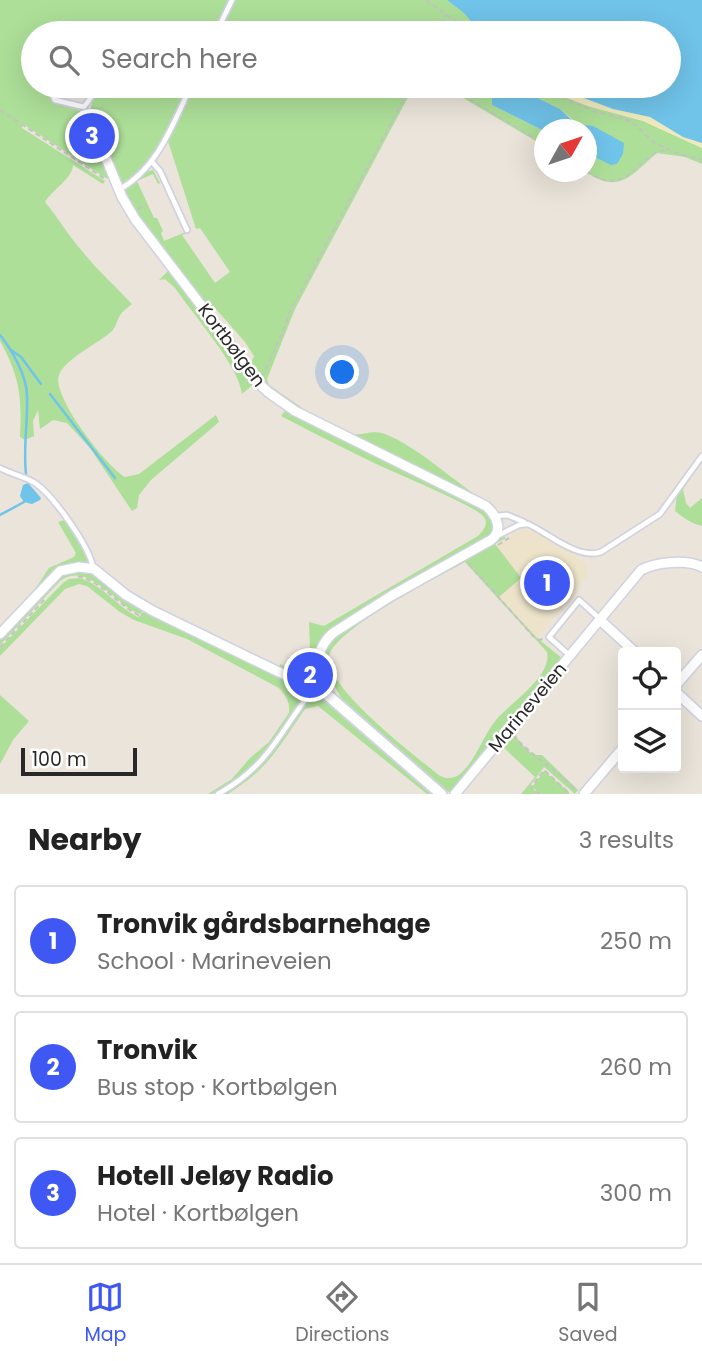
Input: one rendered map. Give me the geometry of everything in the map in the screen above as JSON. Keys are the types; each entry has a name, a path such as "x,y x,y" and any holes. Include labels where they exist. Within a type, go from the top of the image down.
{"street":[{"name":"Kortbølgen","path":"89,117 135,219 259,384 295,411 477,501 495,516"},
{"path":"316,685 318,658 325,640 391,596 496,541 498,527 495,516"},
{"name":"Marineveien","path":"455,794 644,568 688,563 702,567"},
{"path":"0,634 60,571 79,566 94,569 126,595 153,611 283,674 316,685 441,794"},
{"path":"600,620 630,647"},
{"path":"681,679 702,655"},
{"path":"681,697 701,715"},
{"path":"582,794 618,754"}],"lane":[{"path":"222,21 232,0"},
{"path":"54,98 85,107"},
{"path":"85,107 91,98"},
{"path":"118,186 152,162 185,98"},
{"path":"85,107 89,117"},
{"path":"152,162 160,171 187,230"},
{"name":"Kortbølgen","path":"495,516 507,515 582,553 600,552 660,514 702,456"},
{"path":"0,468 32,481 52,498 83,544 94,569"},
{"path":"496,541 519,525 528,524"},
{"path":"570,655 549,636 579,600 600,620"},
{"path":"218,794 248,774 264,759 316,685"}],"path":[{"path":"426,0 456,21"},
{"path":"443,21 446,14"},
{"path":"259,384 290,311 405,98"},
{"path":"468,98 534,138"},
{"path":"564,98 593,111 626,120 636,125 647,138 671,151 702,160"},
{"path":"0,110 64,155 118,186"},
{"path":"597,176 607,180 621,178 638,169 654,153 671,151"},
{"path":"496,541 509,538"},
{"path":"472,559 469,564 522,626 537,639 549,636"},
{"path":"75,576 90,580 136,614 142,615 144,612"},
{"path":"0,647 51,593"},
{"path":"508,730 531,755 551,766 582,794"},
{"path":"540,794 531,786 544,770 570,794"}],"shaded area":[{"path":"527,526 571,550 587,566 587,577 578,585 578,590 537,638 499,596 495,544"}],"green space":[{"path":"0,0 230,0 220,21 21,21 21,98 51,98 84,114 110,177 104,177 23,124 22,128 105,181 103,184 73,165 70,175 45,202 88,258 132,304 120,315 113,330 63,369 59,375 59,385 63,398 94,446 125,477 139,474 216,415 219,422 151,480 139,495 137,508 132,511 90,448 67,423 53,420 40,429 38,410 33,421 34,436 25,440 20,437 21,410 16,377 0,341"},
{"path":"233,0 447,0 471,21 223,21"},
{"path":"94,98 183,98 155,152 124,184 120,184 90,114"},
{"path":"187,98 408,98 295,309 267,379 269,385 314,416 350,434 374,432 394,438 432,462 479,497 477,499 284,401 249,368 254,356 245,342 215,308 208,310 123,195 144,173 153,170 160,183 158,184 153,174 137,181 163,231 161,233 164,241 186,232 188,233 182,235 215,283 230,272 200,228 196,229 168,141"},
{"path":"463,98 493,98 492,105 534,126 534,140"},
{"path":"538,98 567,98 643,121 702,148 702,164 685,157 657,153 624,179 608,182 598,179 597,157 614,165 597,143 597,119 572,119 560,109"},
{"path":"170,269 255,383 242,394 233,369 214,340 175,288 165,279 159,280"},
{"path":"287,408 483,506 495,525 493,535 344,622 310,669 301,675 279,667 280,664 300,673 310,650 309,622 324,626 478,536 486,522 484,517 465,504 368,460 281,416"},
{"path":"702,459 683,490 690,508 702,498 702,526 675,511 677,494"},
{"path":"65,520 88,556 90,565 68,565 0,630 33,592 49,568 74,557 76,553 58,522"},
{"path":"502,535 506,538 495,544 521,578 499,597 537,638 563,659 450,792 444,790 341,698 332,681 322,672 321,666 324,647 332,636","holes":["465,562 547,652 547,661 537,680 496,720 466,768 458,776 450,778 440,776 393,738 355,702 331,669 329,656 335,645 368,618"]},
{"path":"69,570 95,573 144,609 140,614 91,580 70,576 60,581 0,645 0,637 57,576"},
{"path":"80,578 96,586 138,617 147,610 304,687 307,694 253,767 218,792 208,794 232,779 250,758 269,742 289,713 282,691 187,639 134,620 87,586 79,584 65,589 0,656 0,648 63,583 69,579"},
{"path":"0,695 29,721 13,740 0,764"},
{"path":"308,697 326,699 438,794 427,794 318,706 305,709 280,746 254,775 228,794 223,794 262,763"},
{"path":"515,730 527,750 533,755 542,755 578,790 575,794 544,767 530,786 539,794 521,794 535,777 502,746"},
{"path":"544,771 569,794 541,794 532,787"}],"sand":[{"path":"567,98 584,98 613,109 648,116 702,143 702,148 643,121"}],"water":[{"path":"447,0 702,0 702,143 683,137 650,117 613,109 584,98 681,98 681,21 471,21"},
{"path":"492,98 538,98 560,109 571,119 534,119 534,126 492,105"},
{"path":"597,128 624,143 623,154 617,164 611,165 597,158"},
{"path":"28,483 41,498 32,504 24,502 20,496 23,485"}],"waterway":[{"path":"0,335 18,364 26,388 26,474"},
{"path":"11,350 21,357 41,384"},
{"path":"50,394 115,478"},
{"path":"0,515 24,502"}],"place":[{"name":"Hotell Jeløy Radio","path":"92,136"},
{"name":"Tronvik gårdsbarnehage","path":"547,583"},
{"name":"Tronvik","path":"310,675"}]}
